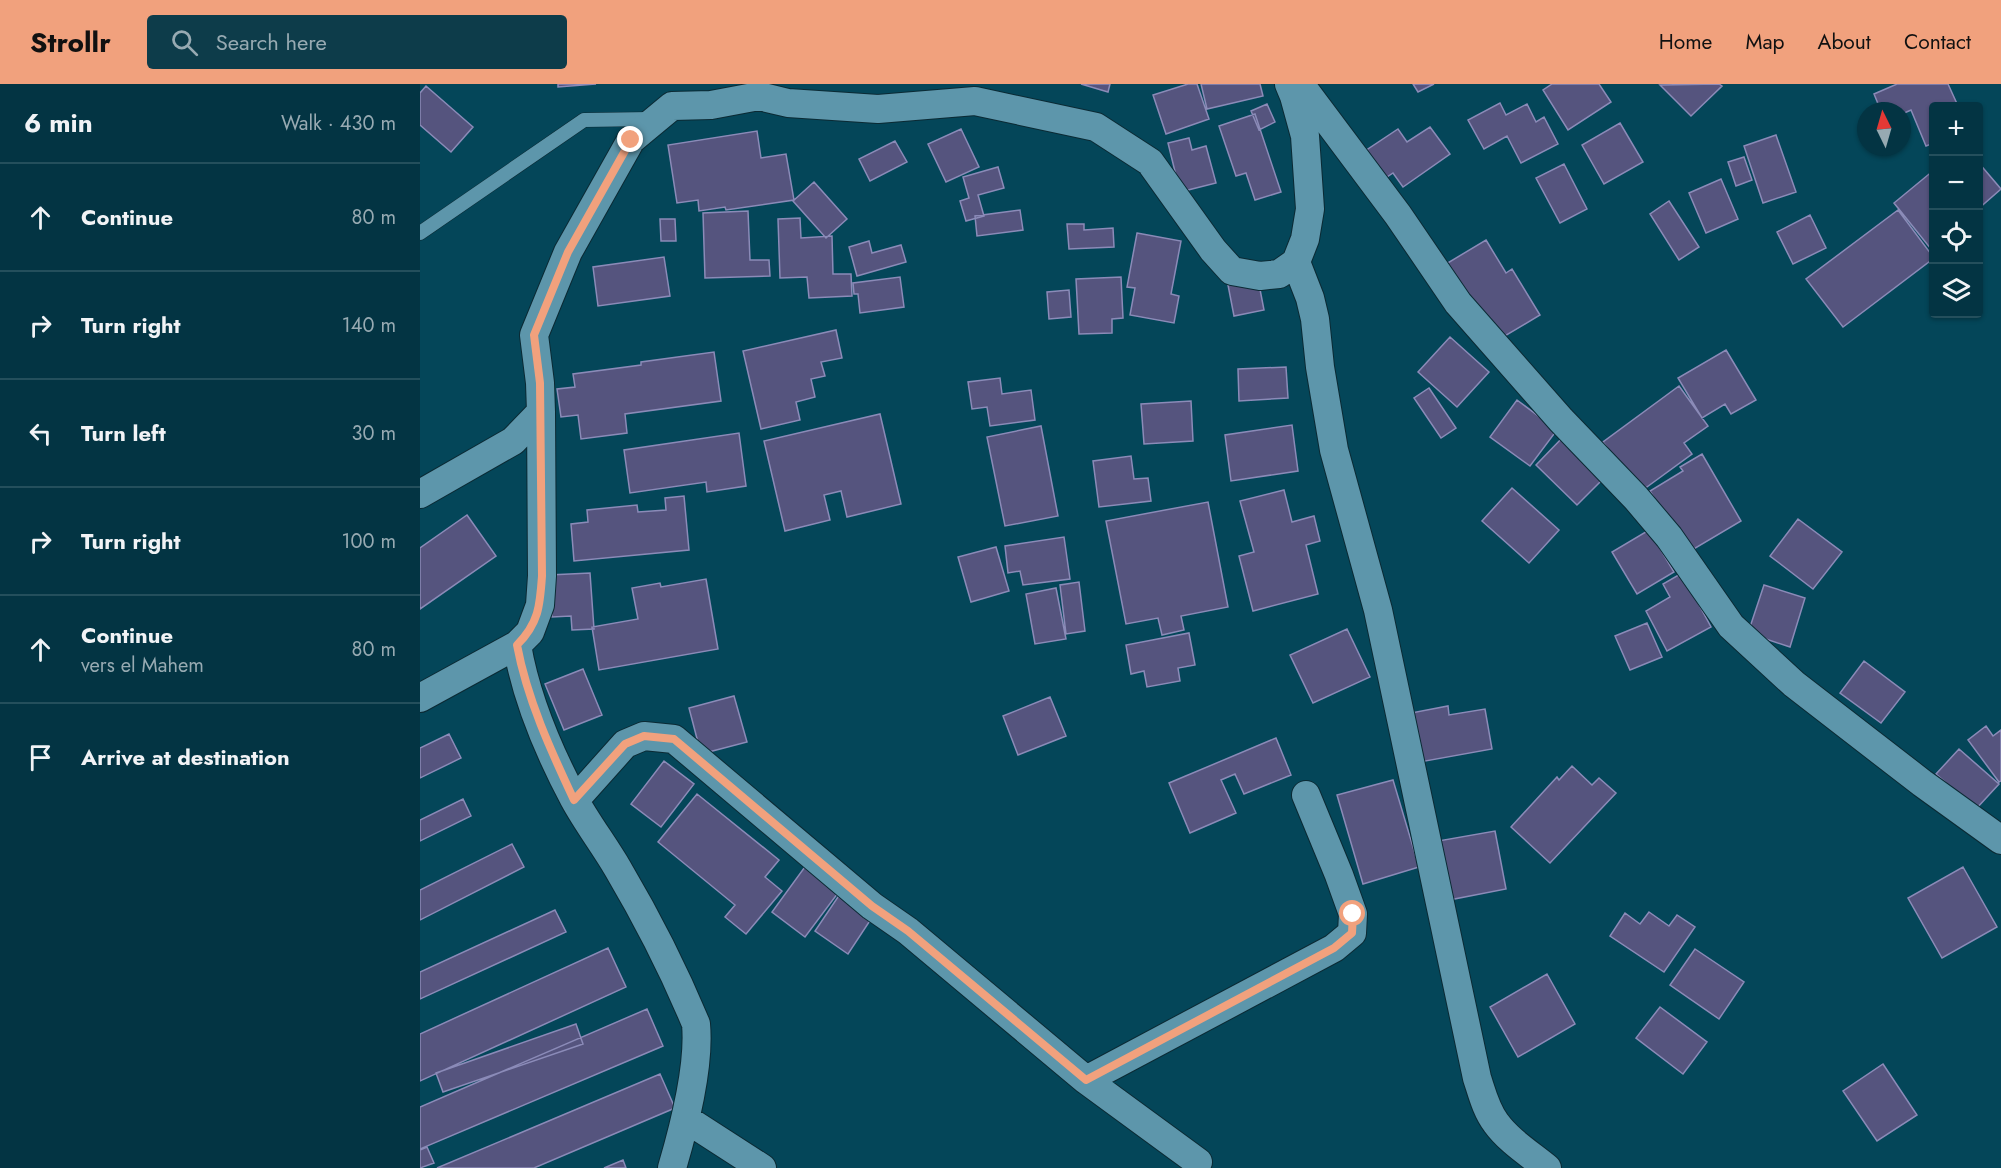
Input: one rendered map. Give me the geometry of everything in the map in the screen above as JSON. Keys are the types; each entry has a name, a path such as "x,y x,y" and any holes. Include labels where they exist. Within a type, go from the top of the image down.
{"street":[{"path":"420,698 517,645 530,632 540,605 542,576 541,412 534,335 568,252 631,140 672,106 711,105 754,90 788,103 878,109 975,101 1096,127 1150,162 1213,250 1232,271 1260,276 1280,274 1296,262 1305,240 1310,209 1305,136 1289,84"},
{"path":"1300,84 1398,215 1458,303 1561,420 1636,498 1669,537 1731,626 1794,684 1922,783 2001,840"},
{"path":"1296,262 1310,298 1315,319 1320,367 1334,450 1378,610 1477,1078 1495,1122 1516,1143 1547,1168"},
{"path":"420,494 513,441 541,412"},
{"path":"517,645 522,671 534,708 574,800 618,869 640,909 696,1024 698,1040 686,1119 672,1168"},
{"path":"574,800 625,744 644,736 674,739 872,906 908,931 1086,1080 1198,1162"},
{"path":"1086,1080 1334,948 1352,933 1353,914 1340,875 1306,795"},
{"path":"686,1119 762,1168"}],"lane":[{"path":"420,233 584,120 657,119"}],"building":[{"path":"558,84 596,84 558,87"},
{"path":"1081,84 1110,84 1108,92"},
{"path":"1188,84 1197,84 1209,119 1166,134 1153,95"},
{"path":"1201,84 1260,84 1263,96 1207,109"},
{"path":"1413,84 1434,84 1418,92"},
{"path":"1552,84 1599,84 1611,102 1568,130 1543,90"},
{"path":"1719,84 1722,86 1691,116 1660,85"},
{"path":"1897,84 1948,84 1956,102 1929,102 1929,145 1926,146 1911,110 1911,102 1877,102 1874,94"},
{"path":"426,86 473,127 451,152 420,125 420,93"},
{"path":"1500,103 1506,115 1527,104 1536,122 1544,117 1558,144 1521,163 1507,136 1484,149 1468,120"},
{"path":"1267,104 1275,122 1259,130 1251,111"},
{"path":"1255,114 1281,192 1255,200 1246,173 1236,176 1219,126"},
{"path":"1620,123 1643,162 1604,184 1582,145"},
{"path":"1430,127 1450,154 1403,187 1393,173 1384,179 1365,151 1398,129 1407,142"},
{"path":"961,129 979,167 946,182 928,144"},
{"path":"757,131 761,158 786,154 794,200 726,210 725,207 699,211 698,200 677,203 668,145"},
{"path":"1776,135 1796,192 1763,203 1744,146"},
{"path":"1189,138 1192,150 1206,146 1216,183 1180,192 1168,143"},
{"path":"895,141 907,162 870,181 859,159"},
{"path":"1744,157 1752,180 1736,186 1728,162"},
{"path":"1564,164 1587,209 1560,223 1536,178"},
{"path":"998,167 1004,188 978,195 984,216 966,221 960,201 969,198 963,177"},
{"path":"1983,168 2001,189 1983,205"},
{"path":"1929,174 1929,247 1894,203"},
{"path":"1721,179 1738,219 1706,233 1689,193"},
{"path":"814,182 847,219 826,238 793,201"},
{"path":"1669,201 1699,247 1679,260 1650,214"},
{"path":"1020,210 1023,230 977,236 975,216"},
{"path":"1898,210 1929,251 1929,262 1843,327 1806,279"},
{"path":"748,211 750,260 769,260 770,276 705,278 703,213"},
{"path":"1810,215 1826,248 1793,264 1777,232"},
{"path":"800,218 801,238 832,236 833,274 851,274 852,296 809,298 807,277 780,278 778,219"},
{"path":"660,219 675,219 676,241 661,241"},
{"path":"1067,224 1084,224 1084,230 1113,228 1114,247 1069,249"},
{"path":"1137,233 1181,241 1171,294 1179,296 1174,323 1130,315 1135,288 1127,287"},
{"path":"1486,240 1506,273 1512,269 1540,315 1493,343 1446,264"},
{"path":"869,241 872,253 901,245 906,262 857,276 849,247"},
{"path":"664,257 670,296 598,306 593,267"},
{"path":"900,277 904,307 860,313 858,294 854,294 853,283"},
{"path":"1121,277 1123,318 1112,319 1112,333 1079,334 1076,279"},
{"path":"1258,279 1264,310 1234,316 1228,285"},
{"path":"1069,290 1071,317 1049,319 1047,292"},
{"path":"836,330 842,358 821,362 825,376 811,379 815,397 796,402 800,420 761,429 743,351"},
{"path":"1450,337 1489,372 1457,407 1418,372"},
{"path":"1726,350 1756,400 1731,414 1725,404 1702,418 1678,378"},
{"path":"714,352 721,401 625,414 627,433 581,439 578,415 561,417 557,389 575,387 573,374"},
{"path":"1286,367 1288,398 1239,401 1238,369"},
{"path":"1000,378 1002,394 1031,390 1035,420 990,426 987,407 972,409 968,382"},
{"path":"1679,386 1708,426 1684,443 1692,454 1640,492 1603,442"},
{"path":"1429,388 1456,428 1441,438 1414,398"},
{"path":"1517,400 1557,430 1530,466 1490,437"},
{"path":"1191,401 1193,441 1144,444 1141,404"},
{"path":"880,414 901,504 847,517 841,491 824,495 830,520 785,531 764,441"},
{"path":"1292,425 1298,471 1231,481 1225,435"},
{"path":"1041,426 1058,516 1005,526 987,437"},
{"path":"739,433 746,486 707,492 706,482 630,493 624,450"},
{"path":"1564,436 1605,477 1577,505 1536,465"},
{"path":"1702,454 1741,521 1687,553 1650,491 1683,471 1680,467"},
{"path":"1131,456 1134,479 1148,478 1151,501 1099,507 1093,461"},
{"path":"1512,488 1559,530 1529,563 1482,521"},
{"path":"1284,490 1292,522 1314,516 1320,541 1306,545 1318,594 1253,611 1239,556 1254,552 1240,501"},
{"path":"684,496 689,550 574,561 571,524 588,522 587,510 637,505 638,512 666,510 665,498"},
{"path":"1208,502 1228,607 1181,616 1184,630 1162,635 1158,618 1126,624 1106,521"},
{"path":"467,515 496,556 420,609 420,548"},
{"path":"1798,519 1842,552 1813,589 1770,556"},
{"path":"1649,530 1674,572 1637,594 1612,552"},
{"path":"1064,537 1070,579 1023,585 1020,571 1008,573 1005,546"},
{"path":"996,547 1009,591 971,602 958,557"},
{"path":"590,573 594,629 572,630 571,616 552,617 549,575"},
{"path":"1682,573 1711,627 1667,651 1646,611 1670,597 1663,584"},
{"path":"706,579 718,649 599,670 592,627 638,619 632,588 660,583 661,587"},
{"path":"1079,582 1085,631 1066,634 1060,585"},
{"path":"1764,585 1805,598 1790,647 1748,633"},
{"path":"1056,588 1066,639 1035,644 1026,594"},
{"path":"1647,623 1662,657 1630,670 1615,636"},
{"path":"1347,629 1370,677 1313,703 1290,655"},
{"path":"1189,633 1195,665 1178,668 1180,681 1147,687 1144,671 1131,674 1126,645"},
{"path":"1864,661 1905,692 1881,723 1840,693"},
{"path":"583,669 602,715 564,730 545,684"},
{"path":"734,696 747,742 701,754 689,708"},
{"path":"1050,697 1066,736 1018,755 1003,716"},
{"path":"1448,706 1449,715 1485,709 1492,749 1420,762 1411,713"},
{"path":"1986,726 1993,736 2001,730 2001,781 1999,782 1968,740"},
{"path":"449,734 461,758 420,778 420,748"},
{"path":"1276,738 1291,775 1244,794 1235,774 1221,780 1236,813 1190,833 1169,783"},
{"path":"1959,749 1999,784 1976,809 1936,774"},
{"path":"664,761 694,784 661,827 631,804"},
{"path":"1572,766 1592,785 1599,778 1616,793 1550,863 1511,827 1557,777 1559,780"},
{"path":"1393,780 1419,867 1363,884 1337,795"},
{"path":"697,794 779,860 765,877 782,891 746,934 725,917 735,905 658,842"},
{"path":"463,799 471,816 420,841 420,820"},
{"path":"1495,831 1506,889 1449,900 1438,841"},
{"path":"512,844 524,867 420,920 420,890"},
{"path":"807,864 841,889 805,937 772,912"},
{"path":"1963,867 1997,927 1942,958 1908,898"},
{"path":"844,888 877,910 848,954 815,931"},
{"path":"555,910 566,932 420,999 420,972"},
{"path":"1649,912 1669,926 1677,915 1695,927 1664,972 1610,936 1625,913 1640,924"},
{"path":"608,948 626,987 420,1081 420,1034"},
{"path":"1695,949 1744,982 1719,1019 1670,985"},
{"path":"1547,974 1575,1024 1518,1057 1490,1007"},
{"path":"1660,1007 1707,1042 1683,1074 1636,1038"},
{"path":"647,1009 663,1046 420,1149 420,1107"},
{"path":"576,1024 583,1044 443,1092 436,1073"},
{"path":"1883,1064 1917,1115 1877,1141 1843,1091"},
{"path":"660,1074 675,1108 534,1168 437,1168"},
{"path":"427,1147 434,1163 420,1168 420,1150"},
{"path":"623,1160 626,1168 604,1168"}],"route":[{"path":"631,140 568,252 534,335 541,412 542,576 540,605 535,621 530,632 517,645 522,671 534,708 574,800 625,744 644,736 674,739 872,906 908,931 1086,1080 1334,948 1352,933 1353,914"}]}
